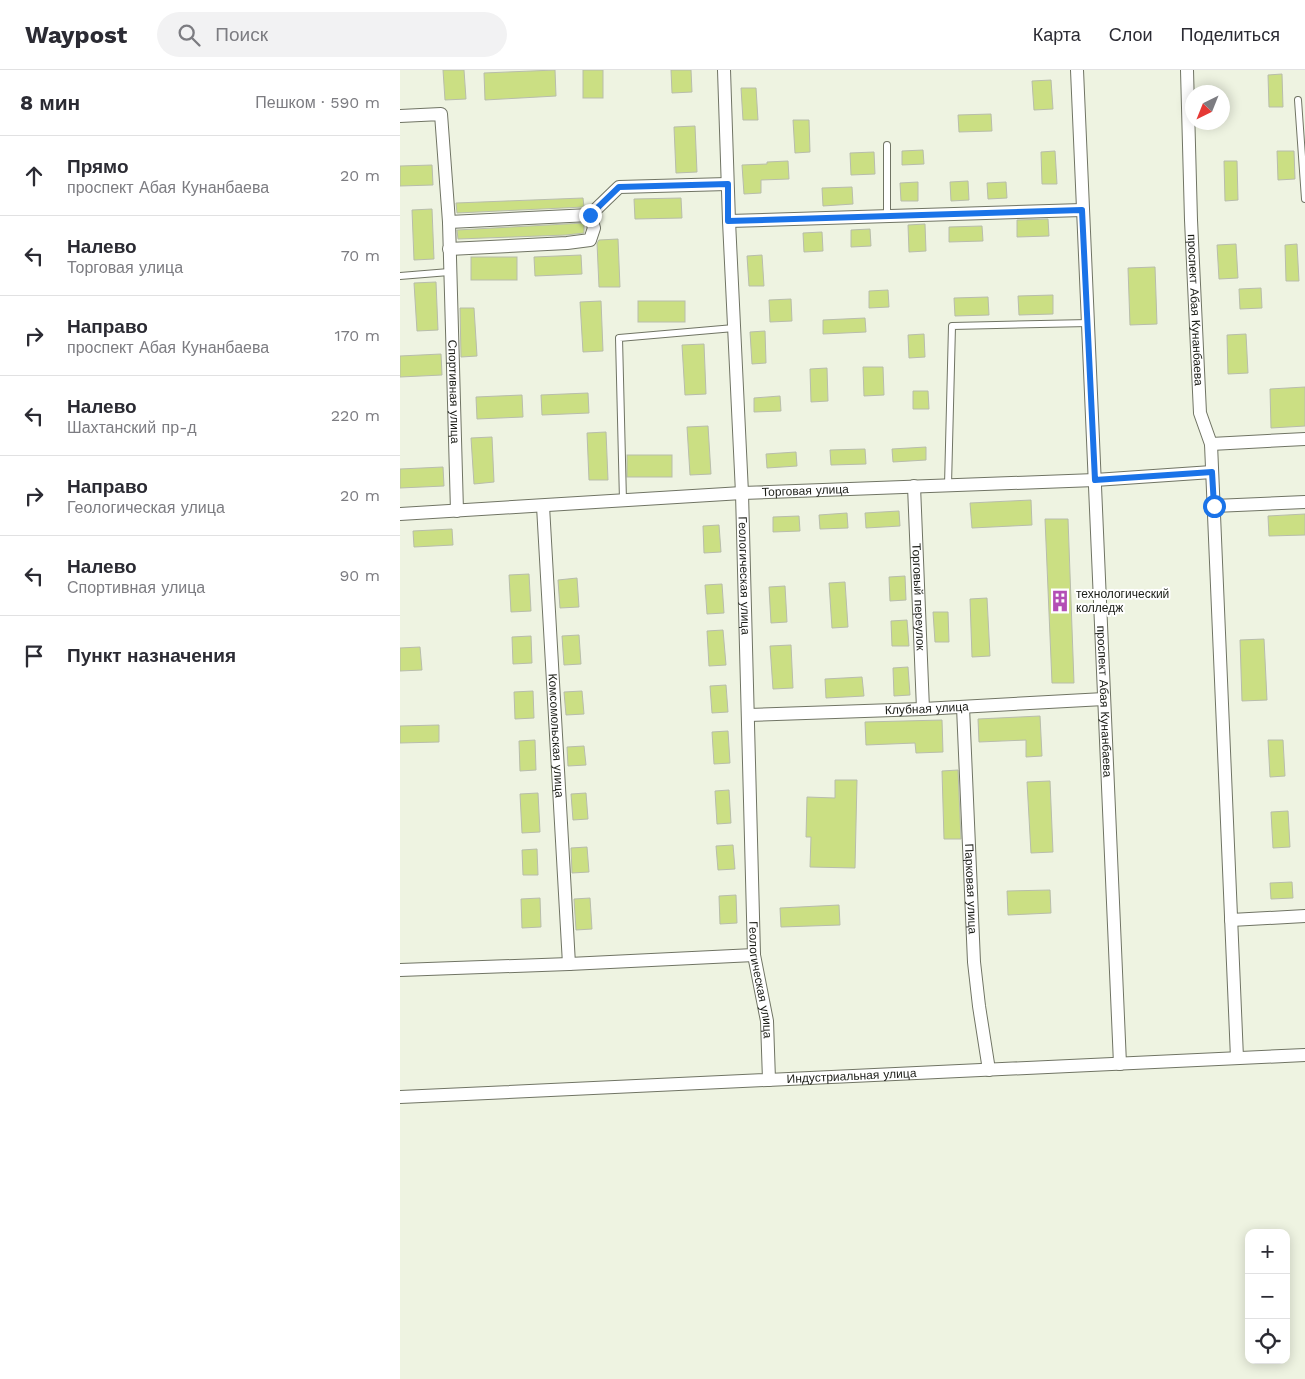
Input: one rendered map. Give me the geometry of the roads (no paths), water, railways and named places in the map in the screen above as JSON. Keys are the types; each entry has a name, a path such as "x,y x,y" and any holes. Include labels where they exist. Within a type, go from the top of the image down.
{"street":[{"name":"Геологическая улица","path":"724,70 728,221 742,493 754,955 767,1021 769,1080"},
{"name":"проспект Абая Кунанбаева","path":"1078,70 1082,210 1089,323 1120,1064"},
{"name":"проспект Абая Кунанбаева","path":"1187,70 1191,220 1200,413 1211,444 1237,1058"},
{"name":"Спортивная улица","path":"400,116 441,114 449,222 457,511"},
{"path":"449,222 590,215 619,187 728,184"},
{"path":"728,221 1082,210"},
{"path":"449,249 590,240 594,228 590,215"},
{"path":"1211,444 1305,439"},
{"name":"Торговая улица","path":"400,514 742,493 1095,480 1212,472"},
{"name":"Торговый переулок","path":"914,486 923,709"},
{"path":"1214,506 1305,502"},
{"name":"Комсомольская улица","path":"543,506 568,964"},
{"name":"Клубная улица","path":"748,715 923,709 1104,699"},
{"name":"Парковая улица","path":"963,707 974,962 979,1006 990,1070"},
{"path":"1231,920 1305,916"},
{"path":"400,970 754,955"},
{"name":"Индустриальная улица","path":"400,1097 1305,1055"}],"lane":[{"path":"1298,100 1305,199"},
{"path":"887,145 887,215"},
{"path":"400,276 449,272"},
{"path":"948,485 952,326 1089,323"},
{"path":"623,501 619,338 734,328"}],"place":[{"name":"технологический колледж","path":"1060,601"}]}
